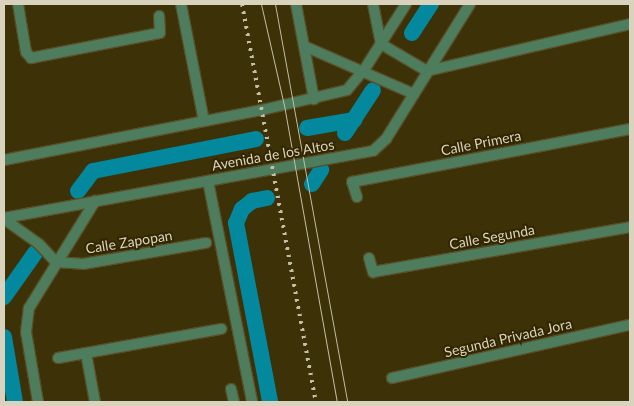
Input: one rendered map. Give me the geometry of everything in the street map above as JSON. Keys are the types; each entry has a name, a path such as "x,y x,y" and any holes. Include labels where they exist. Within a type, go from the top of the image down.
{"street":[{"path":"18,4 28,57 160,33 159,16"},
{"path":"181,4 204,120"},
{"path":"296,4 314,99"},
{"path":"373,4 381,44 427,70 630,24"},
{"path":"4,160 314,99 347,90 364,70 406,4"},
{"name":"Avenida de los Altos","path":"4,219 373,151 386,139 427,70 470,4"},
{"path":"304,46 364,70 414,94"},
{"name":"Calle Primera","path":"357,196 352,182 630,129"},
{"path":"208,181 252,402"},
{"path":"38,402 26,321 34,298 95,201"},
{"path":"4,219 39,244 56,262"},
{"name":"Calle Segunda","path":"369,258 373,272 630,227"},
{"name":"Calle Zapopan","path":"56,262 83,264 206,243"},
{"name":"Segunda Privada Jora","path":"392,378 630,325"},
{"path":"58,358 221,329"},
{"path":"86,353 95,402"},
{"path":"232,389 234,402"}],"waterway":[{"path":"412,33 431,4"},
{"path":"345,133 373,90"},
{"path":"307,128 354,120"},
{"path":"78,191 93,171 256,139"},
{"path":"312,184 321,170"},
{"path":"267,198 252,201 242,209 236,223 270,402"},
{"path":"4,297 35,253"},
{"path":"4,337 15,402"}],"tram line":[{"path":"261,4 284,105 337,402"},
{"path":"275,4 347,402"}],"railway":[{"path":"242,4 316,402"}]}
